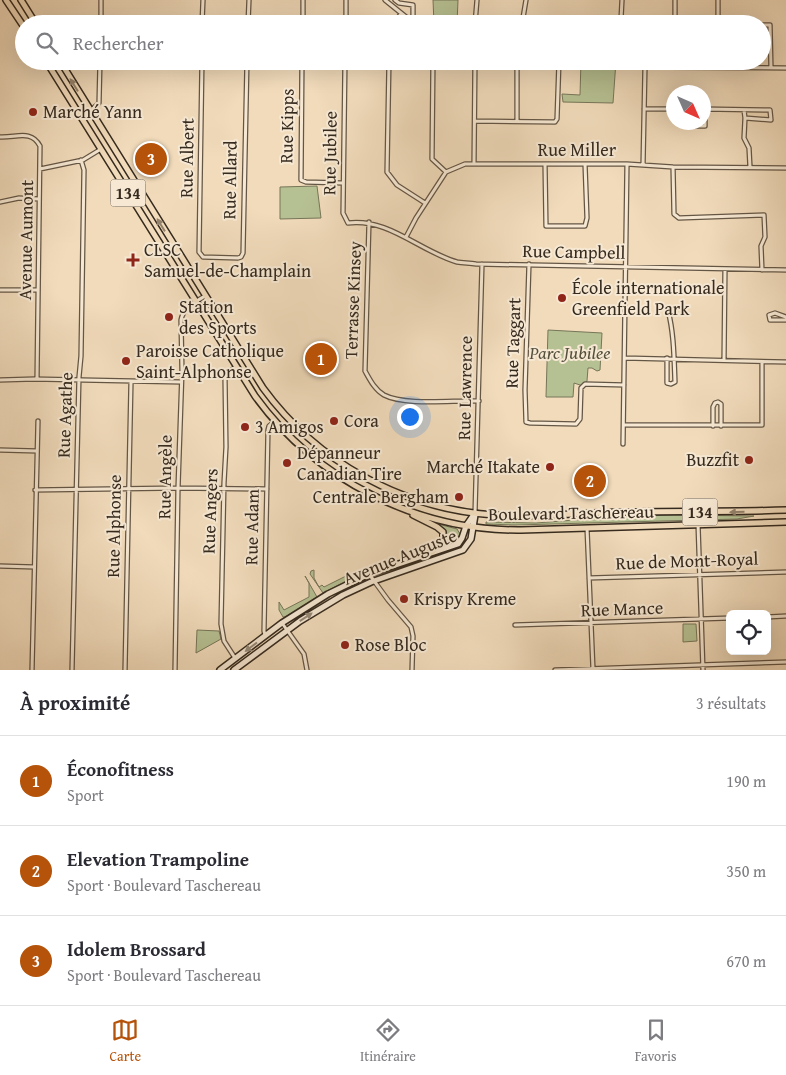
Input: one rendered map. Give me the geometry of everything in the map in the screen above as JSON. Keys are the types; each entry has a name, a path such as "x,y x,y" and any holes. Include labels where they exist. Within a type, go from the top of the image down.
{"main road":[{"path":"6,0 16,15"},
{"path":"21,0 30,15"},
{"name":"Boulevard Taschereau","path":"52,70 255,396 275,421 296,442 322,465 352,484 388,503 431,518 474,527 515,530 786,522"},
{"name":"Boulevard Taschereau","path":"65,70 266,392 291,422 319,448 350,470 387,488 428,502 475,513 527,516 786,510"},
{"path":"388,503 441,530 444,535 443,540 432,552"},
{"name":"Avenue Auguste","path":"220,670 282,623 321,598 369,574 458,544 466,526 475,513"},
{"name":"Avenue Auguste","path":"234,670 287,630 342,595 375,580 461,551 469,543 474,527 475,513"}],"street":[{"path":"101,0 101,15"},
{"path":"202,15 203,0"},
{"path":"248,15 249,0"},
{"path":"303,0 303,15"},
{"path":"346,0 346,15"},
{"path":"385,0 401,14"},
{"path":"394,0 399,3 413,5 413,15"},
{"path":"476,15 477,0"},
{"path":"524,15 526,0"},
{"path":"621,15 622,0"},
{"path":"675,0 675,15"},
{"path":"718,0 718,15"},
{"path":"771,68 786,68"},
{"path":"90,111 99,103 100,70"},
{"name":"Rue Albert","path":"200,255 202,70"},
{"name":"Rue Allard","path":"200,255 239,258 242,254 247,70"},
{"name":"Rue Kipps","path":"302,70 301,180 306,182 342,183"},
{"name":"Rue Jubilee","path":"345,70 343,213 348,223 369,222"},
{"path":"389,70 388,172 397,185 425,204"},
{"path":"406,237 446,172 432,159 433,70"},
{"path":"474,163 475,70"},
{"path":"517,70 517,120"},
{"path":"474,121 517,120 555,122 557,119 559,70"},
{"path":"643,165 645,70"},
{"path":"644,109 666,109"},
{"path":"711,109 770,110 771,120 745,118"},
{"path":"744,110 744,138 749,148 750,167"},
{"name":"Avenue Aumont","path":"0,137 25,134 37,141 40,146 37,379"},
{"path":"40,169 81,160 101,149"},
{"name":"Rue Agathe","path":"72,670 81,356 84,170 81,160"},
{"name":"Rue Miller","path":"446,172 465,164 474,163 786,168"},
{"path":"546,164 546,226 585,226 587,218 586,164"},
{"path":"623,444 627,164"},
{"path":"674,167 674,214 679,218 764,215 764,237 761,246 762,270"},
{"path":"0,202 19,198 39,199"},
{"name":"Rue Campbell","path":"369,222 406,237 457,262 786,270"},
{"name":"Terrasse Kinsey","path":"369,222 365,371 371,383 383,394 394,399 479,401"},
{"name":"Rue Lawrence","path":"475,513 482,264"},
{"name":"Rue Taggart","path":"529,264 525,390 526,422 576,424 580,419 581,388 584,385 624,385"},
{"path":"724,360 725,269"},
{"path":"0,290 38,290"},
{"name":"Rue Angèle","path":"175,670 181,316 187,308 205,296"},
{"path":"666,358 667,383 671,384 675,382 673,332 668,310"},
{"path":"625,358 786,362"},
{"path":"624,425 762,425 762,362"},
{"name":"Rue Angers","path":"236,367 228,372 226,377 221,627 226,643 236,658"},
{"path":"0,380 181,382"},
{"name":"Rue Alphonse","path":"124,670 131,382"},
{"path":"713,426 713,406 718,402 721,404 721,426"},
{"path":"32,670 38,421"},
{"name":"Rue Adam","path":"266,636 264,631 268,429 275,421"},
{"path":"0,450 37,451"},
{"path":"35,490 266,489"},
{"path":"698,524 703,670"},
{"path":"587,528 593,669"},
{"path":"0,566 34,567"},
{"name":"Rue de Mont-Royal","path":"589,578 786,572"},
{"path":"369,574 411,627 413,636 412,670"},
{"path":"771,617 786,616"},
{"name":"Rue Mance","path":"515,625 726,618"},
{"path":"282,623 304,654 307,670"},
{"path":"555,670 786,662"}],"green space":[{"path":"433,0 458,0 457,15 434,15"},
{"path":"581,70 615,70 613,103 563,102 562,94 580,95"},
{"path":"317,186 321,218 280,219 280,187"},
{"name":"Parc Jubilee","path":"548,330 602,333 600,370 588,368 587,381 583,386 574,383 573,397 546,397"},
{"path":"673,515 754,516 737,519 515,525 486,524 486,522 536,523 613,517"},
{"path":"438,524 457,529 460,534 457,539 444,544 446,533"},
{"path":"314,570 314,578 319,587 322,585 324,587 346,576 348,580 323,593 310,574"},
{"path":"309,583 317,597 283,617 279,610 279,602 284,610 309,597"},
{"path":"683,624 696,624 697,641 683,642"},
{"path":"197,630 219,631 221,639 196,653"}],"place":[{"name":"Marché Yann","path":"33,112"},
{"name":"Idolem Brossard","path":"151,159"},
{"name":"CLSC Samuel-de-Champlain","path":"133,260"},
{"name":"École internationale Greenfield Park","path":"562,298"},
{"name":"Station des Sports","path":"169,317"},
{"name":"Éconofitness","path":"321,359"},
{"name":"Paroisse Catholique Saint-Alphonse","path":"126,361"},
{"name":"Cora","path":"334,421"},
{"name":"3 Amigos","path":"245,427"},
{"name":"Buzzfit","path":"749,460"},
{"name":"Dépanneur Canadian Tire","path":"287,463"},
{"name":"Marché Itakate","path":"550,467"},
{"name":"Elevation Trampoline","path":"590,481"},
{"name":"Centrale Bergham","path":"459,497"},
{"name":"Krispy Kreme","path":"404,599"},
{"name":"Rose Bloc","path":"345,645"}]}
